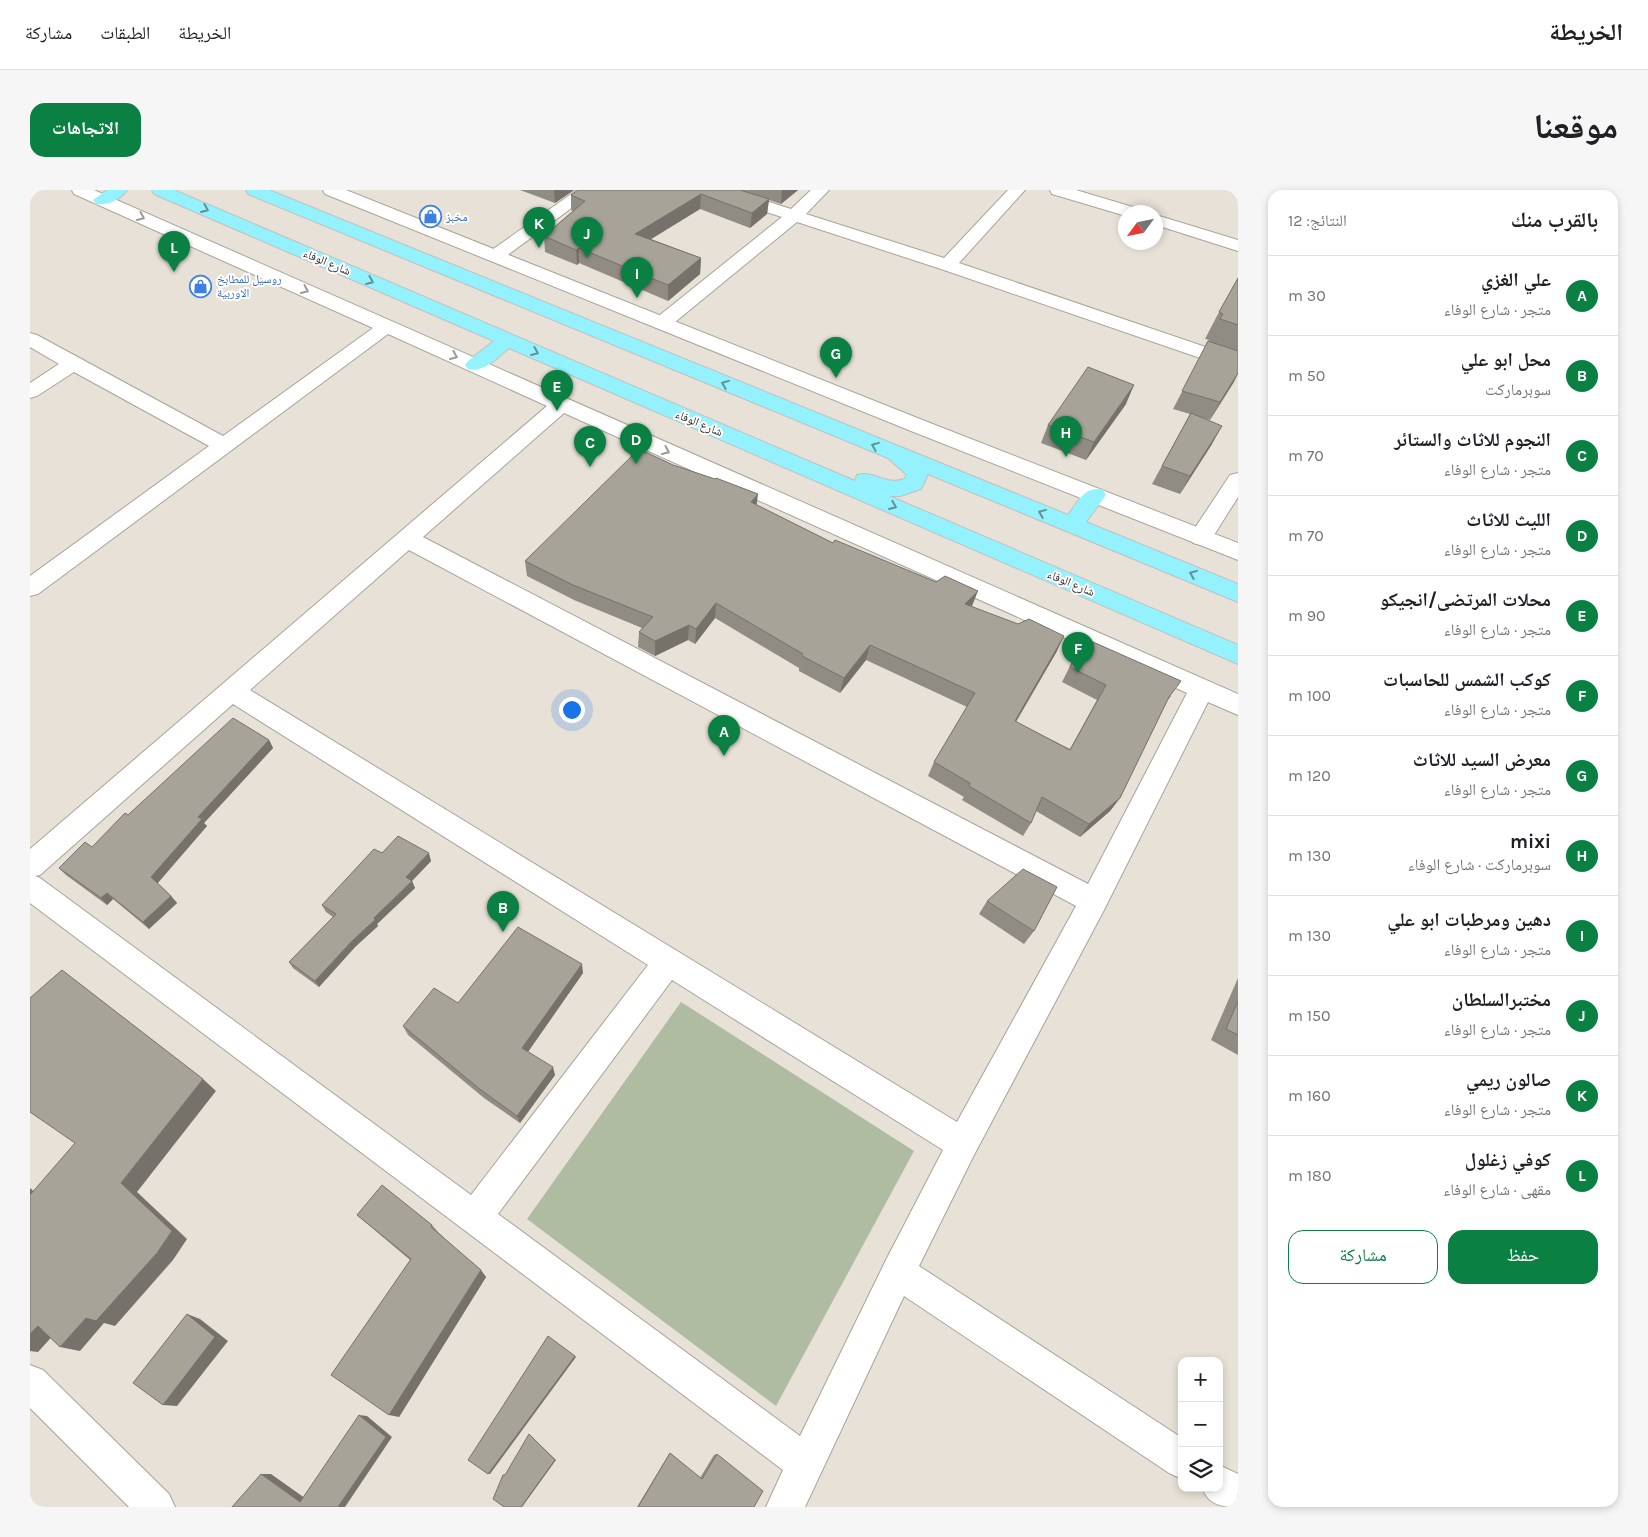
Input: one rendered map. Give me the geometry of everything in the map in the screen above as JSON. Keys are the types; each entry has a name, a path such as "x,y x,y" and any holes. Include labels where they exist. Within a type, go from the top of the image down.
{"main road":[{"name":"شارع الوفاء","path":"160,190 1238,655"},
{"path":"254,190 299,200 896,454 1238,593"},
{"path":"475,365 508,340"},
{"path":"725,434 756,435 880,486 902,489 913,484 918,473 896,454"},
{"path":"1072,525 1094,495"}],"street":[{"path":"80,190 110,195 386,326 1238,705"},
{"path":"331,190 1238,552"},
{"path":"494,256 588,190"},
{"path":"715,190 947,265 1238,365"},
{"path":"662,323 794,216 821,190"},
{"path":"947,265 1017,190"},
{"path":"1058,190 1118,208"},
{"path":"1163,222 1238,246"},
{"path":"30,588 386,326"},
{"path":"30,339 224,445"},
{"path":"30,392 73,364"},
{"path":"30,866 562,404"},
{"path":"1201,537 1238,480"},
{"path":"407,539 1094,901"},
{"path":"784,1507 898,1272 963,1144 1094,901 1202,689"},
{"path":"232,691 963,1144"},
{"path":"30,887 806,1464"},
{"path":"475,1217 668,961"},
{"path":"898,1272 1178,1457"},
{"path":"30,1383 156,1507"},
{"path":"1223,1487 1238,1497"}],"green space":[{"path":"681,1002 914,1151 776,1406 527,1219"}],"building":[{"path":"578,190 740,190 769,199 752,213 701,194 635,234 701,258 668,285 579,248 576,250 544,236 585,201 571,195"},
{"path":"1238,278 1238,325 1220,319 1223,314 1219,312"},
{"path":"1208,341 1238,351 1238,373 1220,402 1182,391"},
{"path":"1088,367 1134,385 1094,442 1048,425"},
{"path":"1191,413 1222,426 1190,476 1162,466"},
{"path":"639,449 673,465 716,478 758,494 751,502 833,543 835,540 936,582 945,576 978,591 965,604 1018,624 1029,619 1064,636 1015,721 1070,750 1106,685 1070,667 1084,638 1181,681 1169,697 1120,798 1089,824 1042,797 1031,823 969,786 970,783 934,762 975,693 870,645 844,678 802,656 803,654 716,603 696,629 689,625 655,641 639,632 653,617 573,585 525,561"},
{"path":"233,718 269,740 198,817 202,819 151,877 171,896 143,922 107,893 101,898 59,868 85,842 92,847 125,813 128,815"},
{"path":"398,836 429,853 406,877 412,881 374,918 375,920 352,941 315,981 289,962 336,914 322,905 374,849 382,853"},
{"path":"1023,869 1057,887 1034,931 987,901"},
{"path":"518,927 582,964 522,1048 553,1067 517,1116 481,1090 403,1026 434,988 458,1003"},
{"path":"62,970 203,1079 121,1183 172,1231 157,1253 96,1321 86,1318 60,1347 38,1326 30,1334 30,1195 75,1143 30,1112 30,998"},
{"path":"1238,1001 1238,1035 1226,1029"},
{"path":"382,1185 432,1225 431,1227 481,1270 389,1415 331,1375 411,1259 357,1215"},
{"path":"187,1314 215,1337 163,1405 133,1383"},
{"path":"548,1336 575,1356 488,1474 468,1460"},
{"path":"359,1415 386,1437 338,1507 232,1507 261,1474 300,1502"},
{"path":"529,1434 555,1460 521,1507 504,1507 493,1499 503,1475 505,1475"},
{"path":"670,1453 702,1479 717,1454 763,1491 754,1507 638,1507"}],"place":[{"name":"مخبز","path":"430,217"},
{"name":"صالون ريمي","path":"539,248"},
{"name":"مختبرالسلطان","path":"587,258"},
{"name":"كوفي زغلول","path":"174,272"},
{"name":"روسيل للمطابخ الاوربية","path":"201,286"},
{"name":"دهين ومرطبات ابو علي","path":"637,298"},
{"name":"معرض السيد للاثاث","path":"836,378"},
{"name":"محلات المرتضى/انجيكو","path":"557,411"},
{"name":"mixi","path":"1066,457"},
{"name":"الليث للاثاث","path":"636,464"},
{"name":"النجوم للاثاث والستائر","path":"590,467"},
{"name":"كوكب الشمس للحاسبات","path":"1078,673"},
{"name":"علي الغزي","path":"724,756"},
{"name":"محل ابو علي","path":"503,932"}]}
